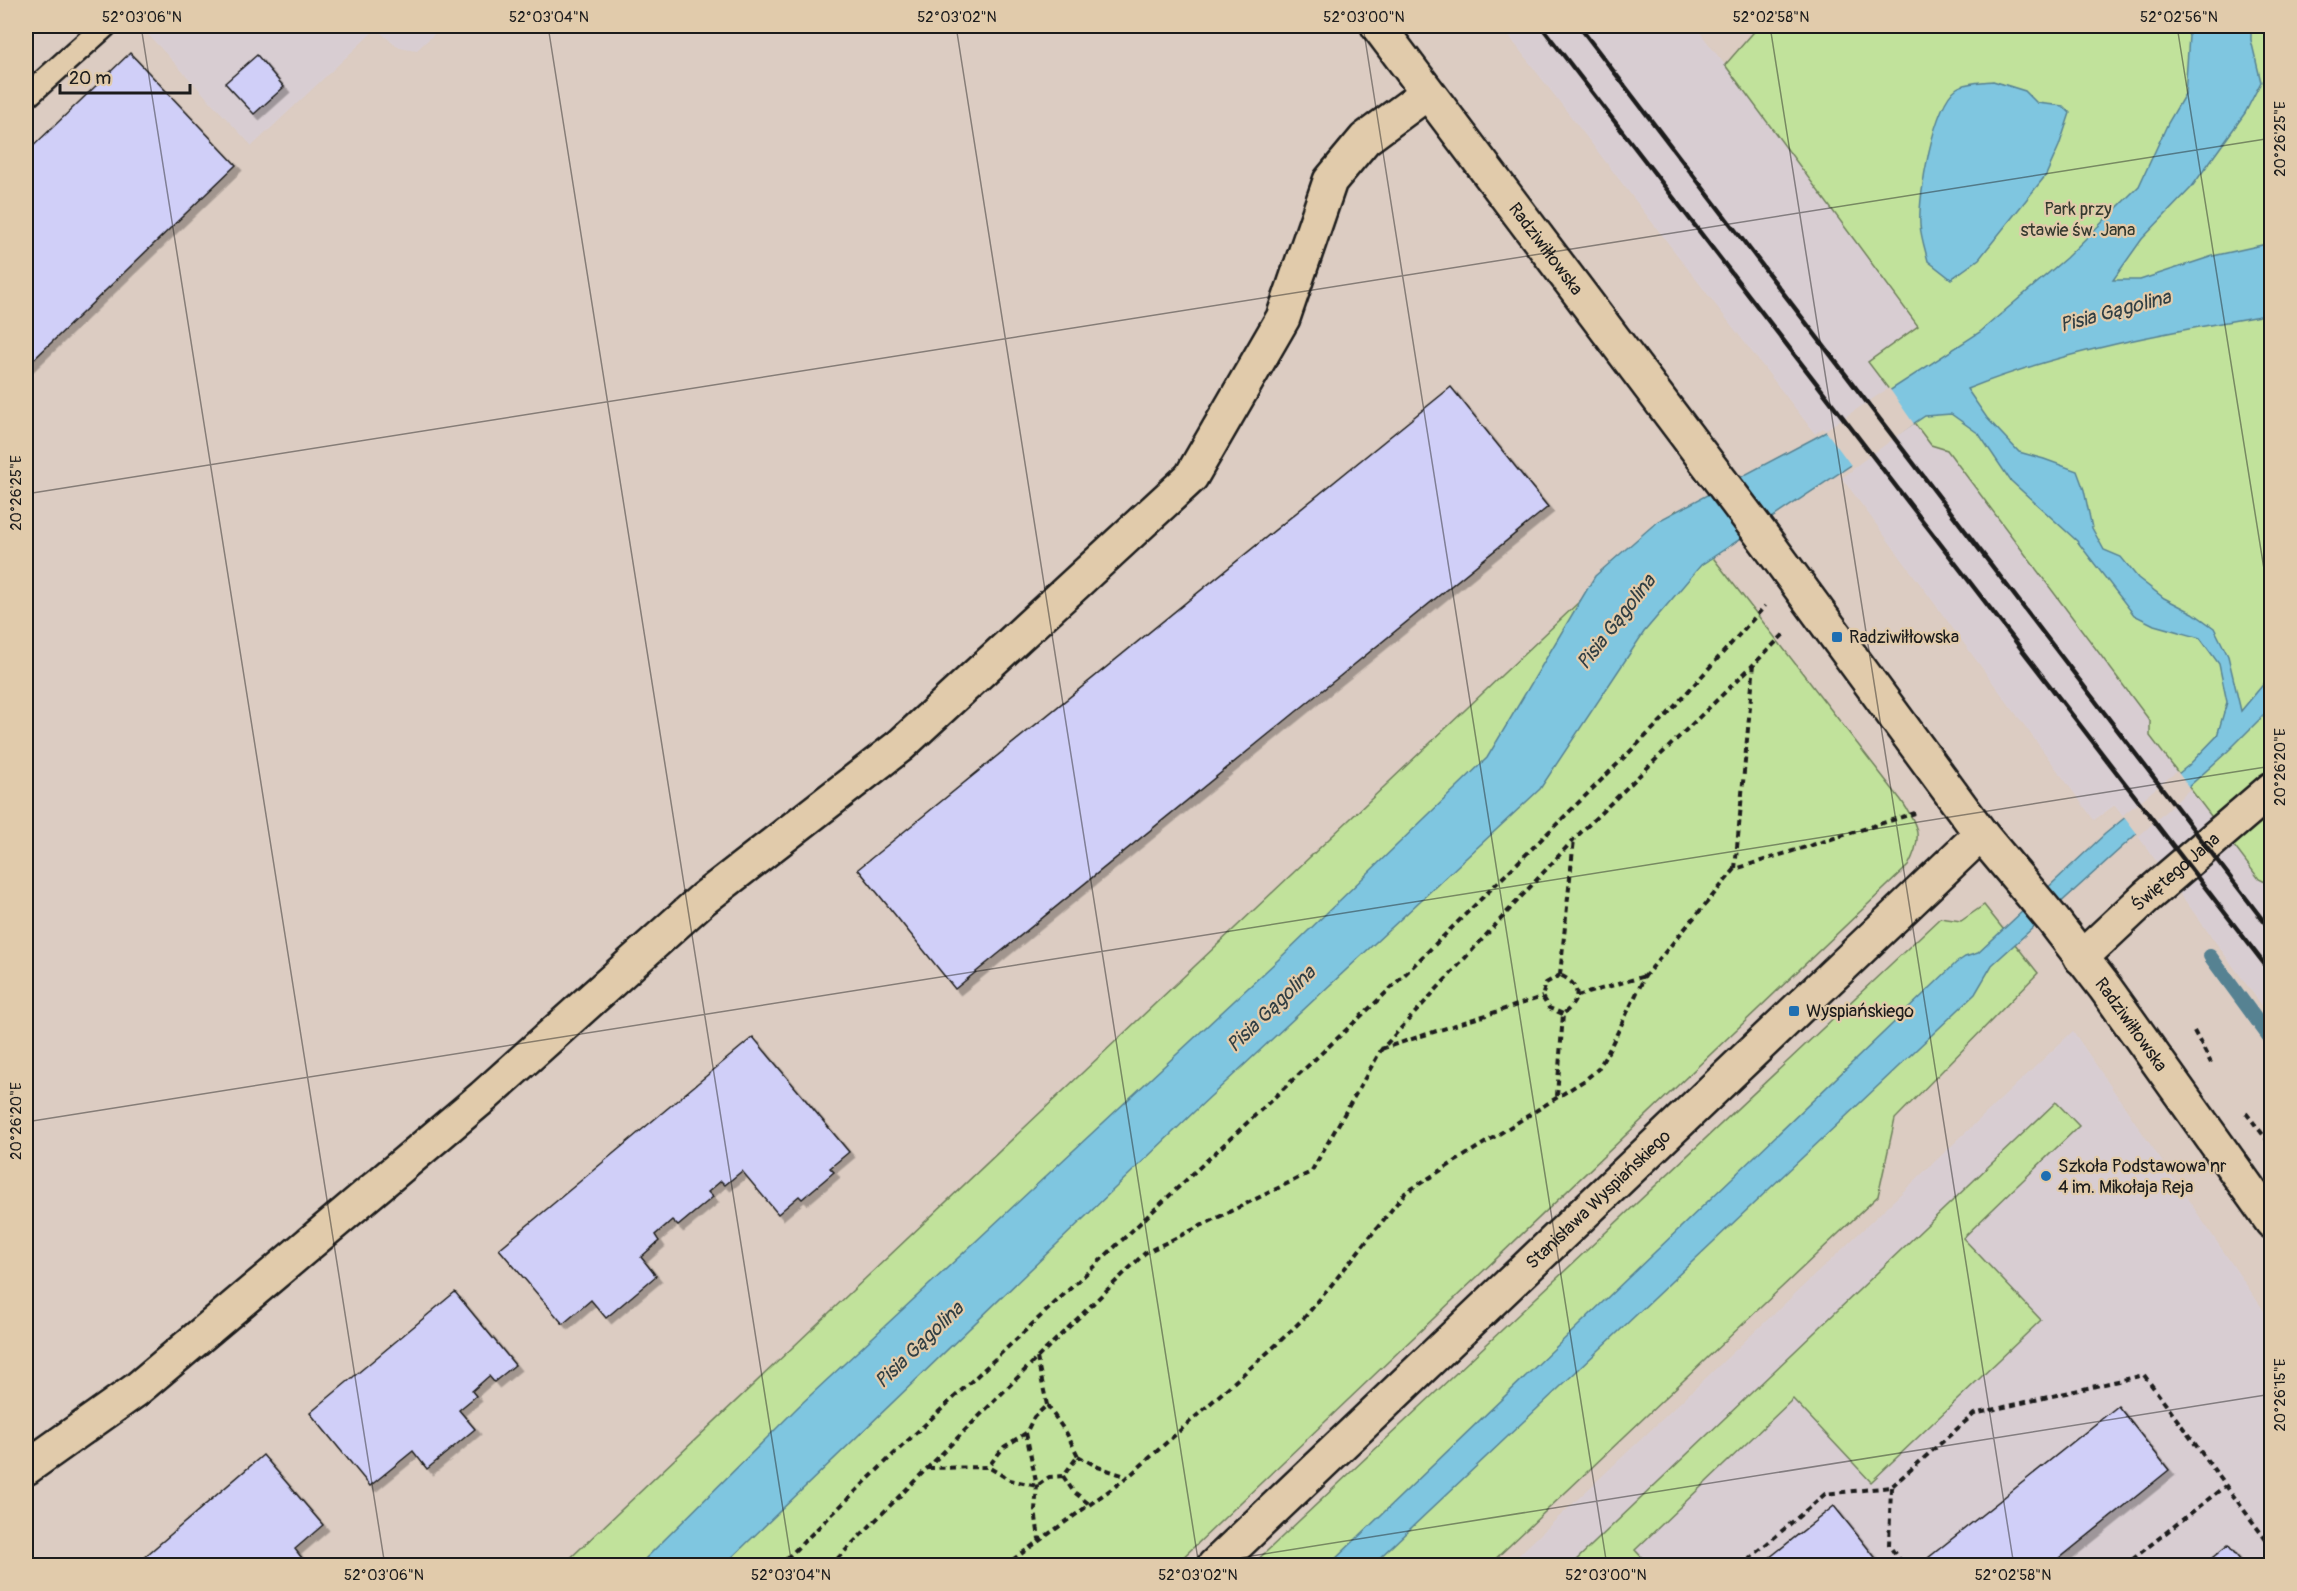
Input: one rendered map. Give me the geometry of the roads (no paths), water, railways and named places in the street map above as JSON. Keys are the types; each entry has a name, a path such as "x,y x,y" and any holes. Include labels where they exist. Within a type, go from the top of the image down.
{"street":[{"name":"Radziwiłłowska","path":"1378,26 1766,541 1981,834 2053,920 2156,1057 2271,1222"},
{"path":"26,1468 136,1389 483,1097 703,899 901,745 1191,477 1283,318 1330,181 1365,139 1427,93"},
{"name":"Świętego Jana","path":"2081,958 2146,897 2271,789"},
{"name":"Stanisława Wyspiańskiego","path":"1214,1566 1981,834"}],"lane":[{"path":"26,97 105,26"}],"water":[{"name":"Pisia Gągolina","path":"2185,26 2251,26 2251,40 2261,82 2245,113 2191,188 2142,239 2113,280 2140,280 2213,256 2271,243 2271,314 2156,335 2079,353 2041,363 1967,389 1987,418 2019,452 2077,471 2084,490 2092,528 2104,550 2121,557 2138,578 2164,598 2193,613 2214,628 2228,656 2241,711 2271,675 2271,708 2228,751 1992,965 1975,994 1372,1565 1329,1565 1956,963 1978,953 2105,834 2189,765 2217,736 2227,702 2219,664 2200,638 2154,625 2134,615 2077,541 2010,480 1979,434 1951,414 1925,416 1701,565 1644,632 1540,789 1196,1110 724,1565 638,1566 800,1405 1278,960 1487,758 1595,576 1658,521 1826,432 1980,332 2066,258 2139,186 2168,123 2185,94 2189,36"},
{"path":"1993,81 2025,91 2037,103 2063,106 2070,113 2046,175 1979,259 1951,279 1928,261 1921,234 1920,212 1924,174 1934,131 1948,98 1961,86"}],"waterway":[{"path":"2210,956 2272,1041"}],"railway":[{"path":"1541,26 2272,974"},
{"path":"1579,26 2272,932"}],"place":[{"name":"Radziwiłłowska","path":"1837,637"},
{"name":"Wyspiańskiego","path":"1794,1011"},
{"name":"Szkoła Podstawowa nr 4 im. Mikołaja Reja","path":"2046,1176"}],"park label":[{"name":"Park przy stawie św. Jana","path":"2078,219"}]}
